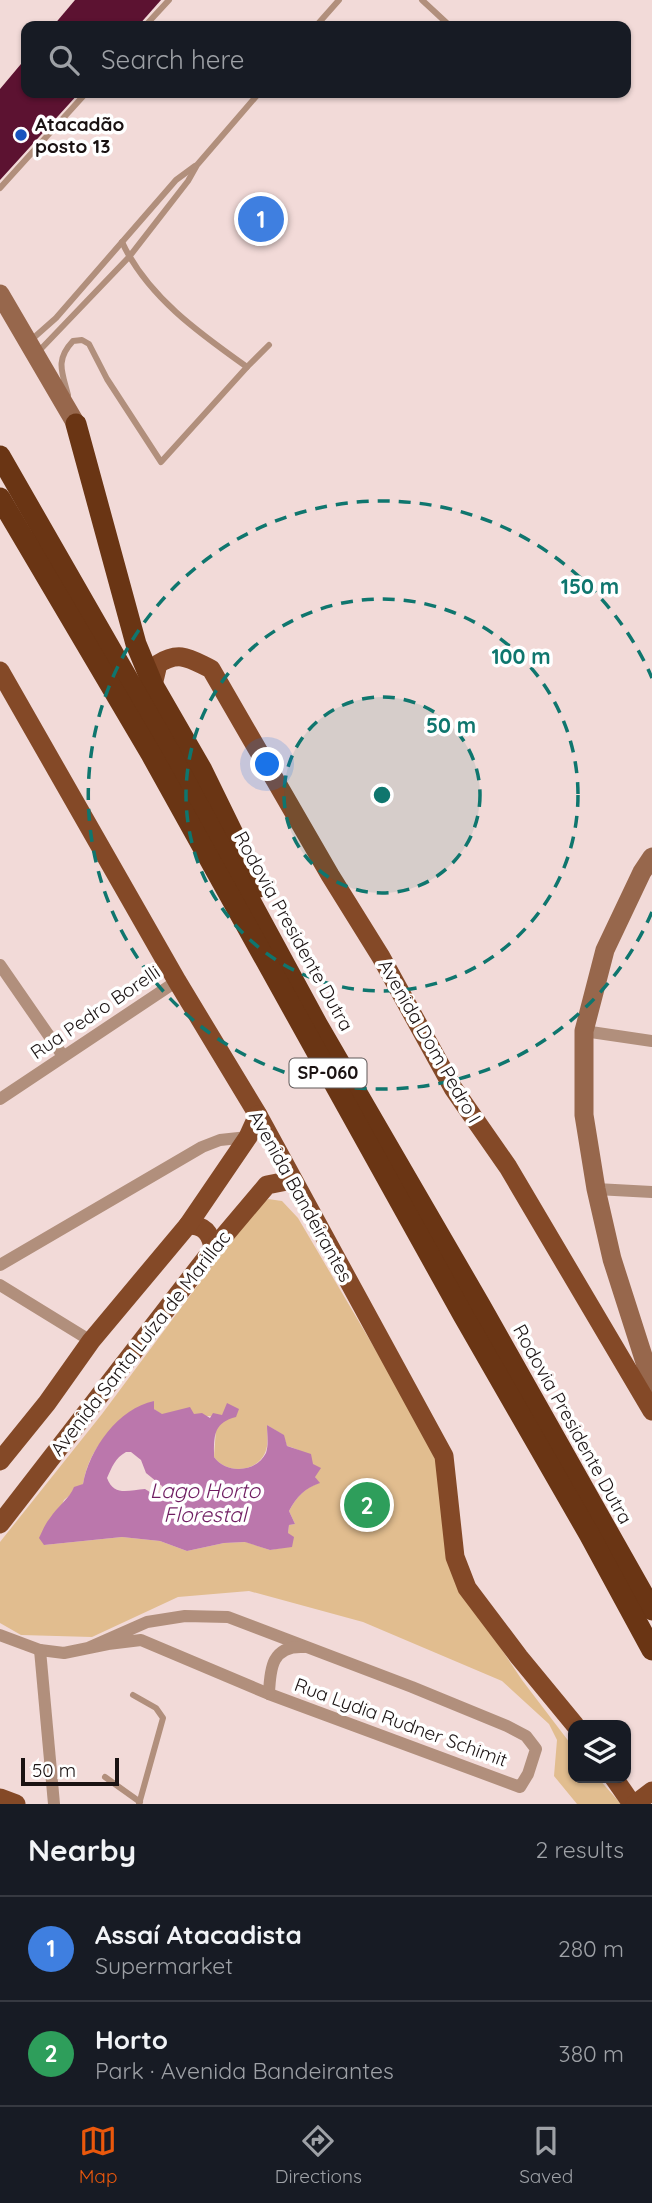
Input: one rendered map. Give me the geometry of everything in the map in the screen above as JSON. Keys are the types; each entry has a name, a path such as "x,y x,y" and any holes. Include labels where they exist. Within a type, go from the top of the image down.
{"highway":[{"path":"76,424 136,643 153,685 202,770 359,1094"},
{"name":"Rodovia Presidente Dutra","path":"0,456 164,742 317,1024 652,1610"},
{"name":"Rodovia Presidente Dutra","path":"0,498 151,754 652,1650"}],"main road":[{"path":"0,294 76,424"},
{"name":"Avenida Dom Pedro I","path":"153,685 158,664 170,656 182,656 211,669 330,876 381,957 453,1088 508,1167 652,1411"},
{"name":"Avenida Bandeirantes","path":"0,671 177,981 258,1115 444,1456 455,1558 467,1588 571,1720"},
{"path":"652,857 642,872 605,950 584,1031 584,1115 596,1189 612,1259 652,1384"},
{"name":"Avenida Santa Luíza de Marillac","path":"0,1461 47,1403 91,1340 188,1225 248,1136 258,1115"},
{"name":"Avenida Santa Luíza de Marillac","path":"0,1524 213,1249 267,1185 292,1180"},
{"path":"188,1225 196,1225 206,1230 213,1249"},
{"path":"618,1783 634,1804 652,1791"},
{"path":"0,1797 16,1804"}],"street":[{"path":"0,965 63,1056"},
{"name":"Rua Pedro Borelli","path":"0,1099 177,981"},
{"path":"584,1031 652,1041"},
{"path":"0,1265 202,1147 220,1140 248,1136"},
{"path":"596,1189 652,1192"},
{"path":"0,1285 91,1340"},
{"name":"Rua Lydia Rudner Schimit","path":"40,1650 64,1653 88,1648 146,1622 185,1616 228,1617 424,1691 526,1736 536,1749 528,1774 520,1787 270,1694 141,1640 107,1641"},
{"path":"0,1635 40,1650 54,1804"},
{"name":"Rua Lydia Rudner Schimit","path":"270,1694 270,1672 276,1657 292,1646 308,1647"}],"lane":[{"path":"150,21 169,0"},
{"path":"320,21 338,0"},
{"path":"422,0 445,21"},
{"path":"0,188 81,98"},
{"path":"32,349 129,257 188,181 197,165 255,98"},
{"path":"32,349 176,180 197,165"},
{"path":"122,242 129,257 150,284 194,330 247,367"},
{"path":"76,424 61,366 62,352 73,341 82,340 89,344 107,379 161,462 269,345"},
{"path":"104,1777 139,1803 163,1718 156,1708 133,1695"}],"shaded area":[{"path":"268,1199 282,1201 298,1218 438,1456 465,1594 522,1680 568,1740 568,1783 602,1783 621,1804 577,1804 554,1776 557,1740 549,1724 502,1681 363,1622 249,1591 178,1597 92,1637 21,1635 0,1623 0,1542 102,1414 253,1211","holes":["154,1401 154,1409 162,1415 178,1412 222,1415 224,1420 216,1429 214,1457 219,1463 233,1468 248,1468 261,1460 267,1446 267,1425 283,1435 287,1446 307,1456 319,1483 301,1494 289,1511 295,1524 289,1525 288,1533 292,1546 270,1550 246,1542 224,1543 187,1551 160,1541 122,1537 44,1545 64,1500 83,1484 93,1455 108,1434"]}],"water":[{"name":"Lago Horto Florestal","path":"154,1401 154,1409 162,1414 190,1407 194,1414 202,1413 210,1418 213,1413 222,1415 227,1403 239,1409 236,1417 223,1423 216,1431 214,1457 226,1466 248,1468 261,1460 267,1450 267,1425 284,1435 287,1446 311,1454 313,1464 321,1468 315,1477 320,1483 302,1494 289,1511 295,1524 289,1525 288,1533 294,1537 292,1547 270,1550 245,1542 224,1543 187,1551 160,1541 122,1537 44,1545 39,1538 45,1525 74,1487 83,1484 99,1444 118,1421 141,1405","holes":["131,1452 141,1460 146,1473 162,1486 165,1495 161,1499 145,1489 123,1491 110,1484 107,1478 114,1463 122,1454"]}],"building":[{"path":"75,0 161,0 142,21 57,21"},
{"name":"Atacadão posto 13","path":"21,64 21,98 74,98 0,180 0,89"}],"place":[{"name":"Atacadão posto 13","path":"21,135"},
{"name":"Assaí Atacadista","path":"261,219"},
{"name":"Horto","path":"367,1505"}]}
